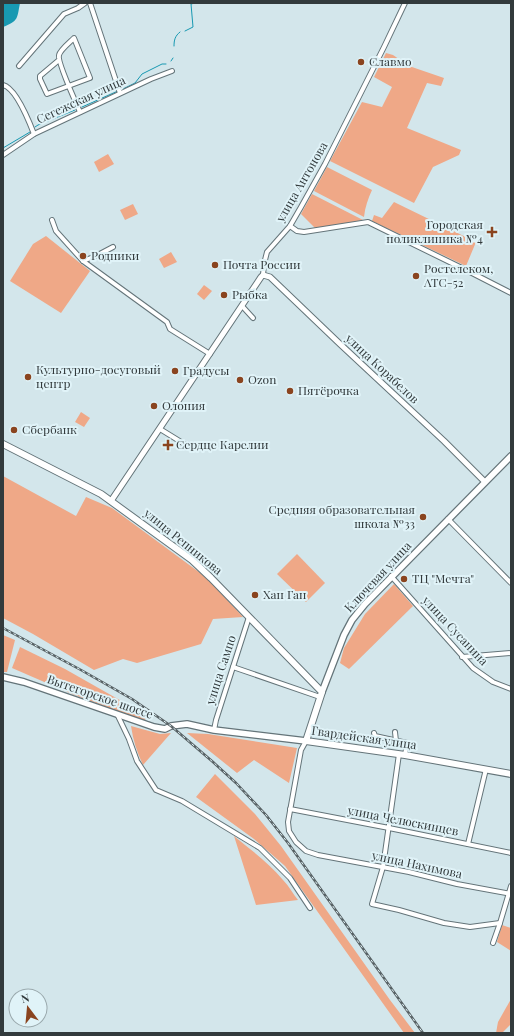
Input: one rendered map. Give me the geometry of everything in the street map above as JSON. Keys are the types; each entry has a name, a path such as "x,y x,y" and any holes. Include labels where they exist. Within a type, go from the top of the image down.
{"main road":[{"name":"улица Репникова","path":"3,444 95,491 192,560 249,617 321,695"},
{"name":"Ключевая улица","path":"306,742 321,695 344,635 352,620 391,576 511,456"},
{"name":"Вытегорское шоссе","path":"3,677 24,682 154,728 165,729 171,726 186,724 214,730"},
{"name":"Гвардейская улица","path":"214,730 402,754 511,774"}],"street":[{"path":"19,66 64,14 85,3"},
{"path":"90,3 120,93"},
{"name":"улица Антонова","path":"111,501 263,275 267,252 290,226 325,164 405,3"},
{"path":"59,60 40,76 47,94 69,86 90,78 74,38 59,54 59,60 69,86 80,112"},
{"name":"Сегежская улица","path":"3,155 34,134 120,93 172,71"},
{"path":"3,85 16,96 25,112 34,134"},
{"path":"52,220 56,231 83,261 167,322 170,329 210,354"},
{"path":"290,226 297,231 304,232 368,222 462,267 511,293"},
{"path":"83,261 113,247"},
{"name":"улица Корабелов","path":"263,275 270,277 485,482"},
{"path":"242,306 253,318"},
{"path":"160,429 186,444 192,444"},
{"path":"448,520 511,583"},
{"name":"улица Сусанина","path":"391,576 473,668 493,682 511,689"},
{"name":"улица Сампо","path":"214,730 249,617"},
{"path":"462,657 511,653"},
{"path":"233,667 321,695"},
{"path":"117,714 129,739 137,761 156,790 182,801 260,848 290,878 310,908"},
{"path":"395,732 396,741"},
{"path":"374,733 375,736 407,743 402,754 383,867 372,904 444,923 470,927 500,923"},
{"name":"улица Нахимова","path":"306,742 301,750 288,822 289,831 296,842 306,851 318,855 409,872 457,884 510,894"},
{"path":"468,844 486,769"},
{"name":"улица Челюскинцев","path":"290,810 389,828 511,853"},
{"path":"493,943 510,894 511,886"}],"shaded area":[{"path":"386,53 393,55 409,66 444,78 441,86 427,83 407,128 461,150 459,155 433,167 414,203 330,161 362,102 382,107 392,87 374,77"},
{"path":"108,154 114,164 99,172 94,162"},
{"path":"327,167 372,190 364,217 314,191"},
{"path":"312,194 363,220 316,229 301,214"},
{"path":"394,202 476,242 466,266 372,221 374,215 382,218"},
{"path":"133,204 138,214 125,220 120,210"},
{"path":"46,236 90,271 61,313 10,281 33,244"},
{"path":"171,252 177,262 164,268 159,259"},
{"path":"204,285 212,291 204,300 197,294"},
{"path":"81,412 90,418 84,427 75,422"},
{"path":"3,476 76,516 86,497 112,508 207,578 243,617 213,619 201,644 137,663 123,659 94,670 3,618"},
{"path":"297,554 325,583 306,602 277,574"},
{"path":"394,584 413,606 349,669 340,663 344,648 365,614"},
{"path":"3,635 15,640 7,672 3,672"},
{"path":"20,647 65,669 139,711 147,722 72,694 12,668"},
{"path":"131,726 160,734 171,733 143,765 136,746"},
{"path":"187,733 208,734 297,748 289,783 254,760 237,773"},
{"path":"215,774 255,814 281,846 415,1033 404,1033 285,866 254,839 196,797"},
{"path":"234,836 272,868 285,882 298,900 256,905"},
{"path":"502,925 511,928 511,951 497,942"},
{"path":"511,999 511,1024 502,1033 496,1033 498,1022"}],"water":[{"path":"3,3 20,3 15,21 3,27"}],"waterway":[{"path":"185,31 193,27 191,4 195,3"},
{"path":"174,46 175,38 180,32"},
{"path":"121,90 135,83 142,74 162,64 166,64"},
{"path":"82,107 118,91"},
{"path":"35,127 75,110"},
{"path":"3,148 30,132"}],"railway":[{"path":"3,628 132,699 171,726 236,783 266,815 288,843 423,1033"}],"place":[{"name":"Славмо","path":"361,62"},
{"name":"Городская поликлиника №4","path":"492,232"},
{"name":"Родники","path":"83,256"},
{"name":"Почта России","path":"215,265"},
{"name":"Ростелеком, АТС-52","path":"416,276"},
{"name":"Рыбка","path":"224,295"},
{"name":"Градусы","path":"175,371"},
{"name":"Культурно-досуговый центр","path":"28,377"},
{"name":"Ozon","path":"240,380"},
{"name":"Пятёрочка","path":"290,391"},
{"name":"Олония","path":"154,406"},
{"name":"Сбербанк","path":"14,430"},
{"name":"Сердце Карелии","path":"168,445"},
{"name":"Средняя образовательная школа №33","path":"423,517"},
{"name":"ТЦ \"Мечта\"","path":"404,579"},
{"name":"Хан Ган","path":"255,595"}]}
